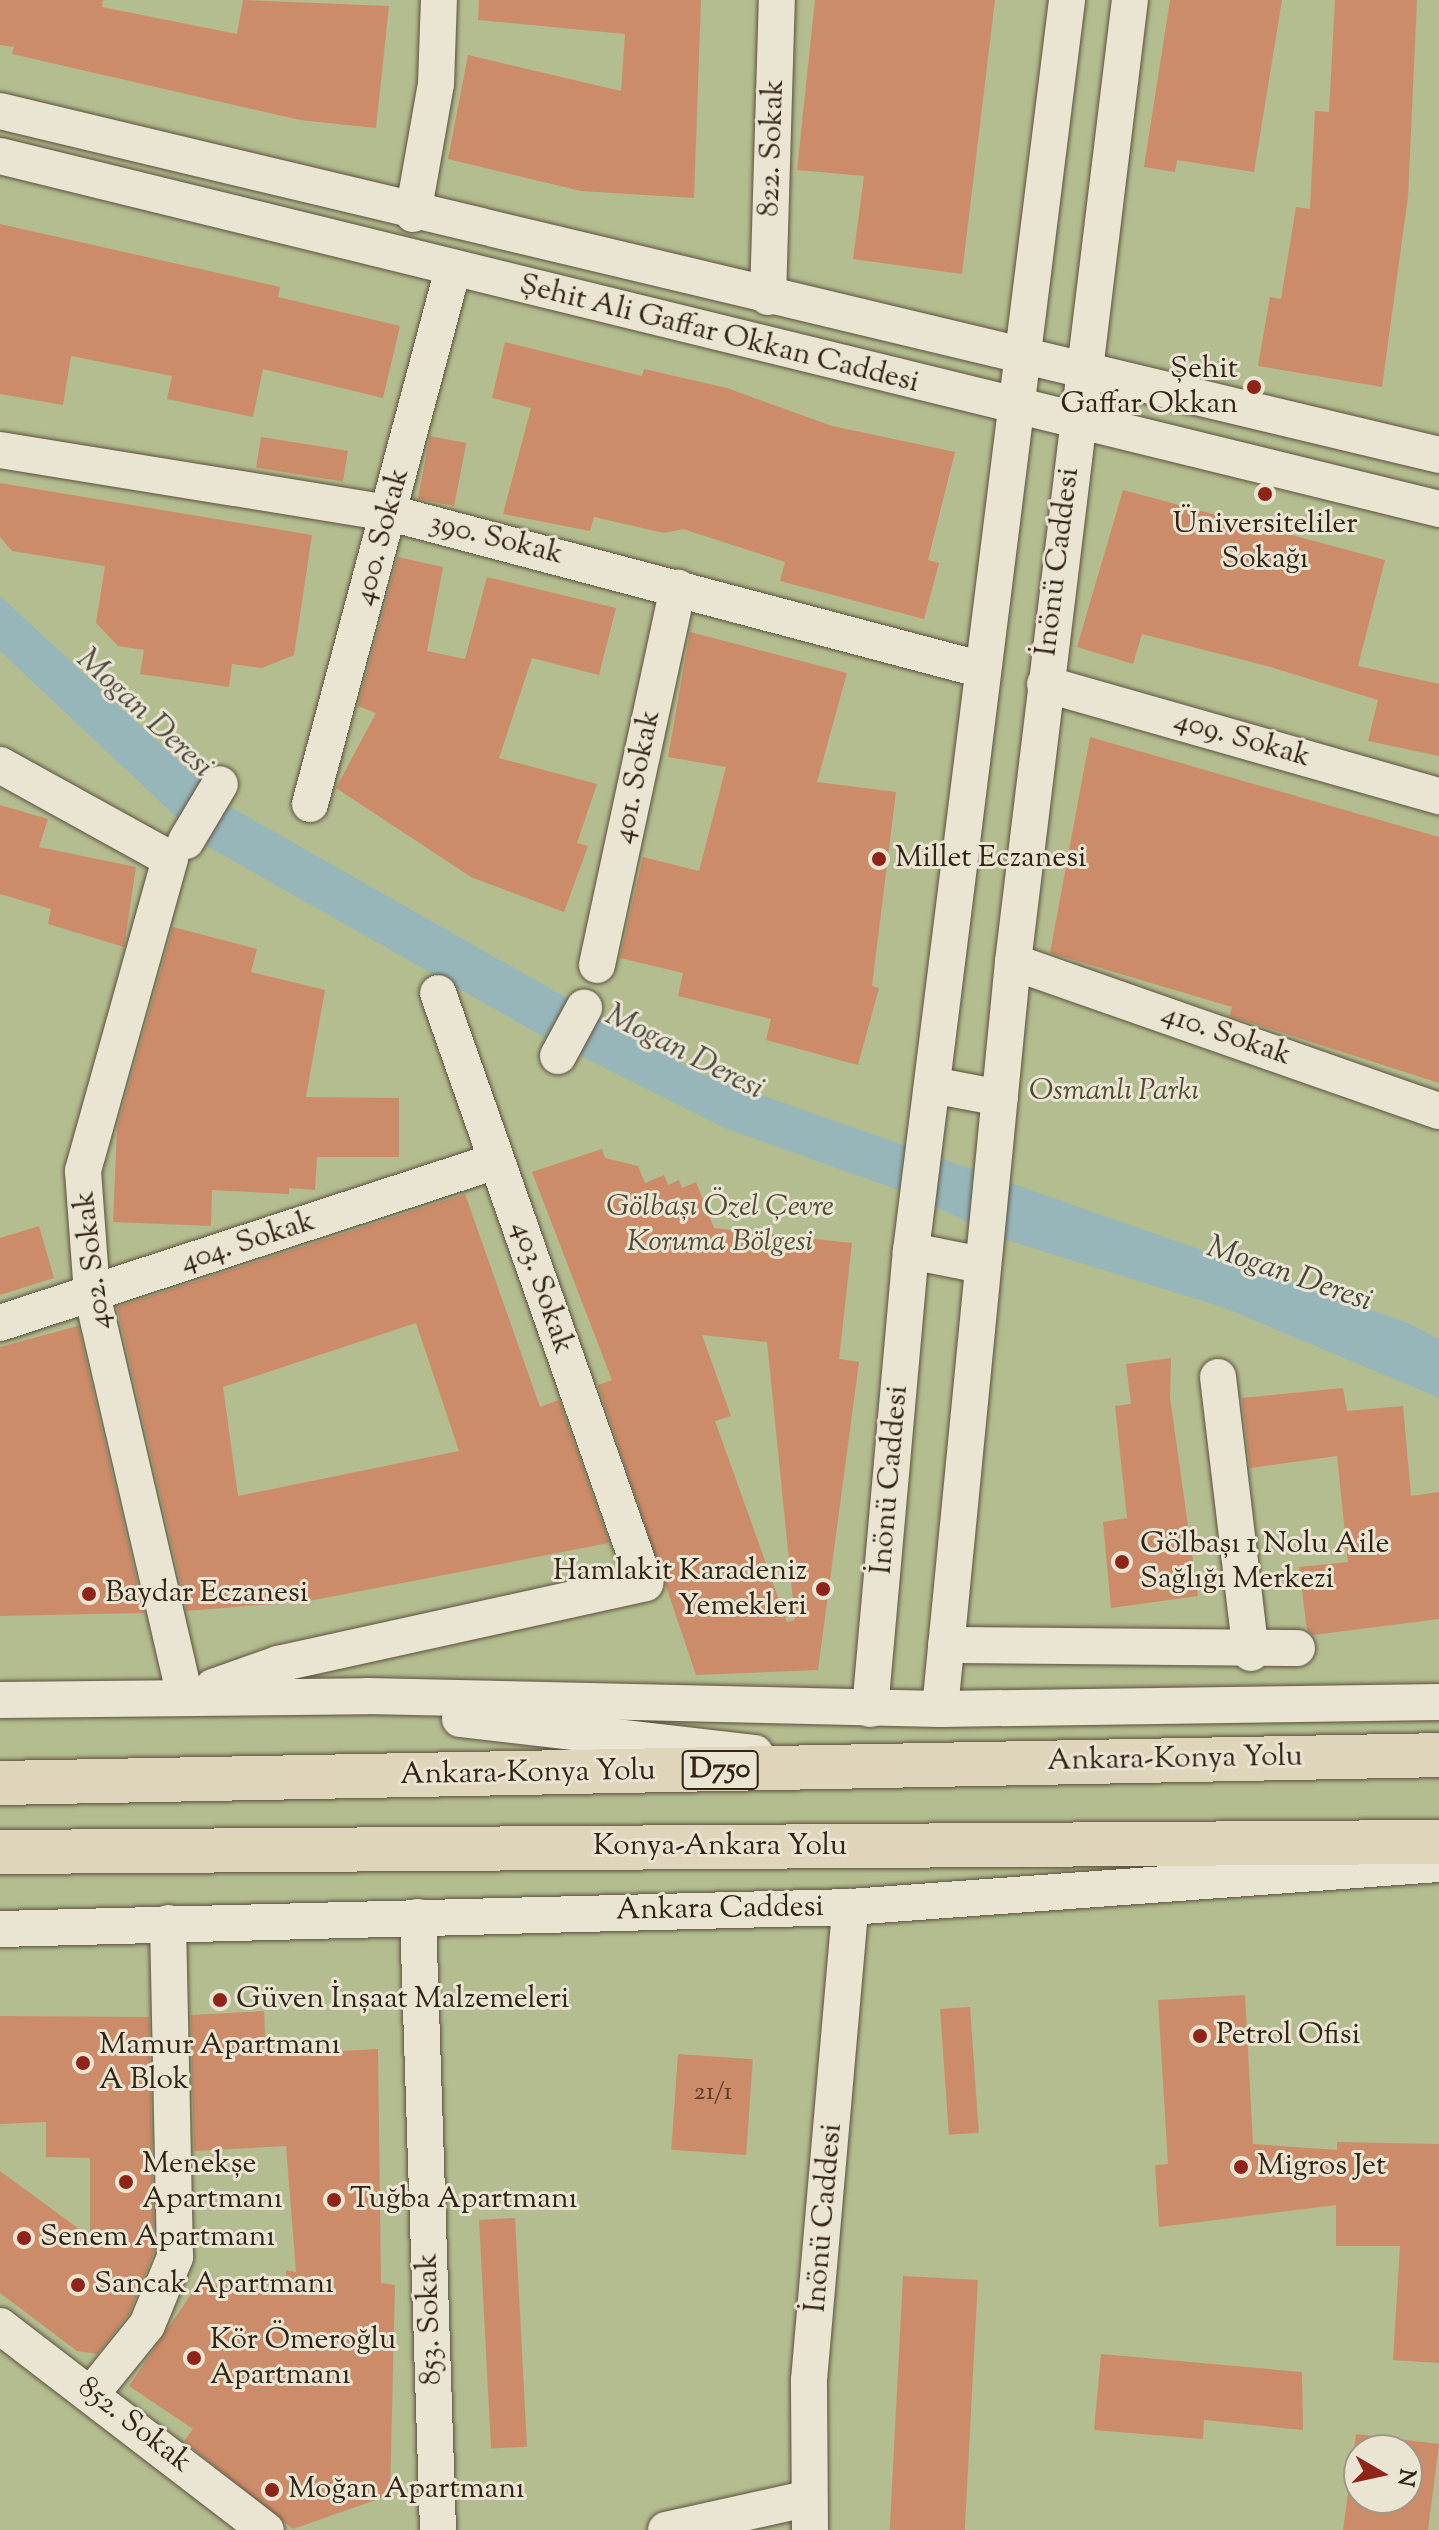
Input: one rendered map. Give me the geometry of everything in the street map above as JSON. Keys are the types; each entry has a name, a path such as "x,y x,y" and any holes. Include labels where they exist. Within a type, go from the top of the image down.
{"highway":[{"name":"Ankara-Konya Yolu","path":"0,1783 1439,1755"},
{"name":"Konya-Ankara Yolu","path":"0,1852 1439,1842"}],"street":[{"path":"413,214 436,84 439,0"},
{"name":"822. Sokak","path":"768,297 777,0"},
{"name":"İnönü Caddesi","path":"870,1709 911,1251 1020,355 1067,0"},
{"name":"İnönü Caddesi","path":"940,1709 1013,962 1075,423 1130,0"},
{"name":"Şehit Ali Gaffar Okkan Caddesi","path":"0,111 413,214 1439,455"},
{"name":"Şehit Ali Gaffar Okkan Caddesi","path":"0,156 1075,423 1439,509"},
{"name":"400. Sokak","path":"310,804 453,269"},
{"name":"390. Sokak","path":"0,450 390,513 983,670"},
{"name":"401. Sokak","path":"597,965 678,588"},
{"name":"409. Sokak","path":"1045,684 1439,796"},
{"name":"402. Sokak","path":"0,765 170,859 83,1171 92,1294 185,1697"},
{"path":"186,841 220,784"},
{"name":"410. Sokak","path":"1013,962 1439,1111"},
{"name":"403. Sokak","path":"185,1697 278,1664 645,1583 438,993"},
{"path":"558,1056 584,1008"},
{"path":"930,1096 999,1112"},
{"name":"404. Sokak","path":"0,1323 496,1161"},
{"path":"911,1251 982,1265"},
{"path":"1218,1377 1251,1653"},
{"path":"946,1645 1251,1653 1297,1648"},
{"path":"265,1697 872,1766"},
{"path":"0,1700 265,1697 870,1709 1439,1702"},
{"name":"Ankara Caddesi","path":"0,1929 850,1907 1439,1864"},
{"name":"İnönü Caddesi","path":"808,2515 850,1907"},
{"name":"853. Sokak","path":"418,1917 438,2530"},
{"path":"92,2393 147,2325 175,2257 168,1923"},
{"name":"852. Sokak","path":"0,2326 92,2393 266,2530"},
{"path":"666,2530 808,2515"}],"green space":[{"name":"Gölbaşı Özel Çevre Koruma Bölgesi","path":"0,0 1439,0 1439,2530 0,2530"}],"water":[{"path":"0,596 227,805 699,1073 1408,1323 1439,1339 1439,1398 1225,1308 1000,1238 907,1193 727,1129 551,1041 207,846 0,651"}],"building":[{"path":"0,0 103,0 102,7 237,34 243,0 389,6 376,128 300,120 12,54 14,47 0,45"},
{"path":"479,0 701,0 694,198 581,191 448,159 468,55 621,91 625,34 478,20"},
{"path":"815,0 995,0 962,274 853,259 864,176 797,170"},
{"path":"1170,0 1282,0 1254,172 1177,160 1175,172 1144,167"},
{"path":"1335,0 1417,0 1408,197 1382,387 1258,366 1270,297 1281,299 1296,207 1310,209 1315,111 1329,112"},
{"path":"0,224 280,287 278,297 400,326 383,398 263,369 253,417 167,399 172,376 71,356 63,405 0,394"},
{"path":"505,342 642,376 644,369 727,388 832,426 955,452 928,560 939,563 924,619 780,581 785,562 683,529 664,533 594,517 590,531 503,514 531,408 492,398"},
{"path":"430,436 466,443 454,506 418,499"},
{"path":"261,437 348,451 343,481 256,468"},
{"path":"0,483 312,535 294,655 262,668 232,664 229,687 140,674 144,650 118,646 96,623 105,566 12,551 0,537"},
{"path":"1123,490 1385,560 1358,666 1439,684 1439,756 1368,741 1378,700 1267,666 1142,634 1133,664 1077,647"},
{"path":"398,557 443,567 427,651 465,659 487,577 616,608 599,675 532,658 499,758 597,784 577,843 588,846 564,912 471,877 336,788 376,713 358,706"},
{"path":"690,632 847,673 817,782 896,792 872,986 879,988 858,1065 766,1040 771,1019 678,996 683,973 620,958 643,857 699,871 726,767 668,757"},
{"path":"1090,737 1439,837 1439,1083 1230,1016 1232,1007 1050,953"},
{"path":"0,805 48,819 39,847 136,867 124,947 48,924 51,909 0,894"},
{"path":"173,927 257,949 251,972 325,990 306,1097 399,1098 399,1157 317,1157 315,1190 289,1188 289,1194 212,1190 211,1226 113,1222 117,1128"},
{"path":"602,1149 605,1158 638,1166 645,1183 664,1175 668,1185 679,1180 682,1188 696,1182 714,1228 852,1243 839,1359 859,1362 818,1670 696,1675 598,1385 612,1380 532,1172","holes":["702,1335 767,1342 795,1620 787,1622 715,1421 731,1416"]},
{"path":"465,1194 540,1407 559,1400 609,1543 309,1601 187,1611 117,1307","holes":["416,1323 459,1451 238,1496 223,1387"]},
{"path":"39,1226 54,1278 0,1295 0,1238"},
{"path":"78,1326 144,1613 0,1616 0,1347"},
{"path":"1171,1358 1170,1398 1198,1596 1111,1608 1103,1522 1127,1518 1115,1406 1131,1404 1126,1364"},
{"path":"1343,1388 1347,1411 1403,1406 1411,1496 1439,1492 1439,1619 1313,1635 1307,1630 1299,1567 1348,1562 1337,1456 1250,1468 1242,1398"},
{"path":"1245,1995 1253,2144 1337,2150 1337,2142 1439,2144 1439,2363 1393,2360 1400,2246 1336,2246 1336,2205 1159,2227 1155,2165 1168,2164 1158,2000"},
{"path":"970,2007 979,2133 949,2135 940,2009"},
{"path":"264,2011 266,2055 378,2049 381,2283 395,2285 390,2495 293,2529 184,2441 193,2429 129,2386 198,2284 286,2289 286,2270 296,2272 286,2146 194,2151 191,2015"},
{"path":"0,2016 149,2017 154,2253 129,2314 97,2354 77,2351 0,2293 0,2171 90,2237 90,2158 46,2157 46,2122 0,2124"},
{"path":"678,2054 753,2059 746,2155 671,2150"},
{"path":"515,2218 527,2447 491,2449 479,2220"},
{"path":"903,2276 978,2280 965,2530 890,2530"},
{"path":"1101,2354 1302,2372 1303,2430 1204,2420 1203,2439 1094,2430"},
{"path":"1423,2442 1439,2444 1428,2530 1343,2530 1345,2514 1423,2514"}],"place":[{"name":"Şehit Gaffar Okkan","path":"1254,387"},
{"name":"Üniversiteliler Sokağı","path":"1265,494"},
{"name":"Millet Eczanesi","path":"879,859"},
{"name":"Gölbaşı 1 Nolu Aile Sağlığı Merkezi","path":"1122,1562"},
{"name":"Hamlakit Karadeniz Yemekleri","path":"823,1589"},
{"name":"Baydar Eczanesi","path":"89,1594"},
{"name":"Güven İnşaat Malzemeleri","path":"220,2000"},
{"name":"Petrol Ofisi","path":"1200,2036"},
{"name":"Mamur Apartmanı A Blok","path":"83,2063"},
{"name":"Migros Jet","path":"1241,2167"},
{"name":"Menekşe Apartmanı","path":"126,2182"},
{"name":"Tuğba Apartmanı","path":"334,2200"},
{"name":"Senem Apartmanı","path":"24,2238"},
{"name":"Sancak Apartmanı","path":"78,2285"},
{"name":"Kör Ömeroğlu Apartmanı","path":"194,2358"},
{"name":"Moğan Apartmanı","path":"272,2490"}],"water label":[{"name":"Mogan Deresi","path":"144,714"},
{"name":"Mogan Deresi","path":"684,1053"},
{"name":"Mogan Deresi","path":"1289,1275"}],"park label":[{"name":"Osmanlı Parkı","path":"1114,1092"}]}
